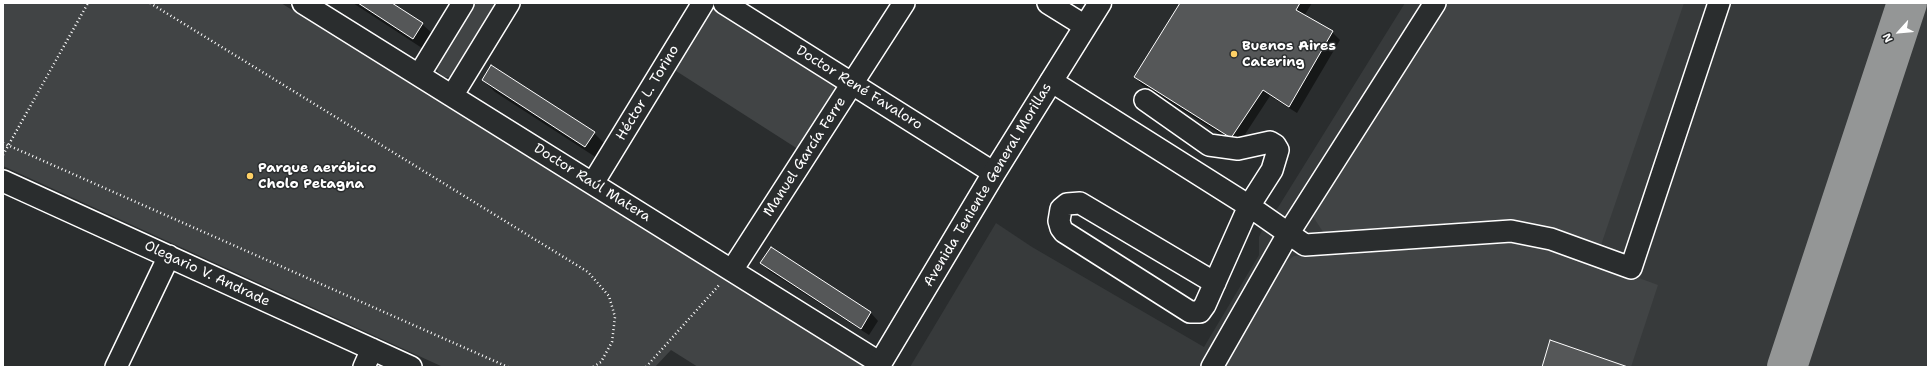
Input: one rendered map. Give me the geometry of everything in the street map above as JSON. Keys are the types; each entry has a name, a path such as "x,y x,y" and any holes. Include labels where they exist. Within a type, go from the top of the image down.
{"main road":[{"name":"Avenida Teniente General Morillas","path":"879,365 994,173 1100,3"}],"street":[{"name":"Doctor Raúl Matera","path":"303,3 732,270 879,365"},
{"path":"419,75 463,3"},
{"path":"452,96 509,3"},
{"name":"Héctor L. Torino","path":"593,183 703,3"},
{"name":"Doctor René Favaloro","path":"724,3 994,173"},
{"name":"Manuel García Ferre","path":"732,270 904,3"},
{"path":"1048,3 1085,26"},
{"path":"1212,367 1288,234 1435,3"},
{"path":"1051,81 1249,206 1305,245 1511,231 1551,239 1632,268 1719,3"},
{"path":"1145,100 1209,145 1238,149 1270,142 1275,145 1278,150 1272,170 1249,206 1215,283 1205,305 1200,312 1190,312 1064,232 1061,228 1059,221 1061,209 1067,204 1080,203 1215,283"},
{"name":"Olegario V. Andrade","path":"3,181 169,256 368,358 412,367"},
{"path":"116,367 169,256"}],"path":[{"path":"3,155 88,3"},
{"path":"150,3 588,272 609,296 615,317 612,342 601,362 594,367"},
{"path":"3,143 508,367"},
{"path":"646,367 732,270"}],"shaded area":[{"path":"3,3 281,3 863,366 698,367 671,350 655,367 443,367 3,166"},
{"path":"473,3 500,3 452,77 444,77 438,72 436,65"},
{"path":"1405,3 1928,3 1928,367 910,367 996,223 1032,247 1204,347 1259,255 1259,237 1267,220 1277,209"},
{"path":"1445,3 1684,3 1601,245 1554,229 1527,222 1499,221 1325,235 1312,215"},
{"path":"713,6 841,87 801,151 673,69"},
{"path":"1496,241 1524,241 1555,247 1658,285 1631,367 1215,367 1277,269 1294,256"}],"building":[{"path":"358,3 392,3 423,23 413,39"},
{"name":"Buenos Aires Catering","path":"1180,3 1300,3 1296,10 1333,31 1289,107 1263,90 1231,138 1134,77"},
{"path":"491,65 595,132 585,147 482,80"},
{"path":"771,247 871,312 861,329 760,263"},
{"path":"1550,340 1628,367 1542,367"}],"taxiway":[{"path":"1787,367 1907,3"}],"place":[{"name":"Buenos Aires Catering","path":"1234,54"},
{"name":"Parque aeróbico Cholo Petagna","path":"250,176"}]}
